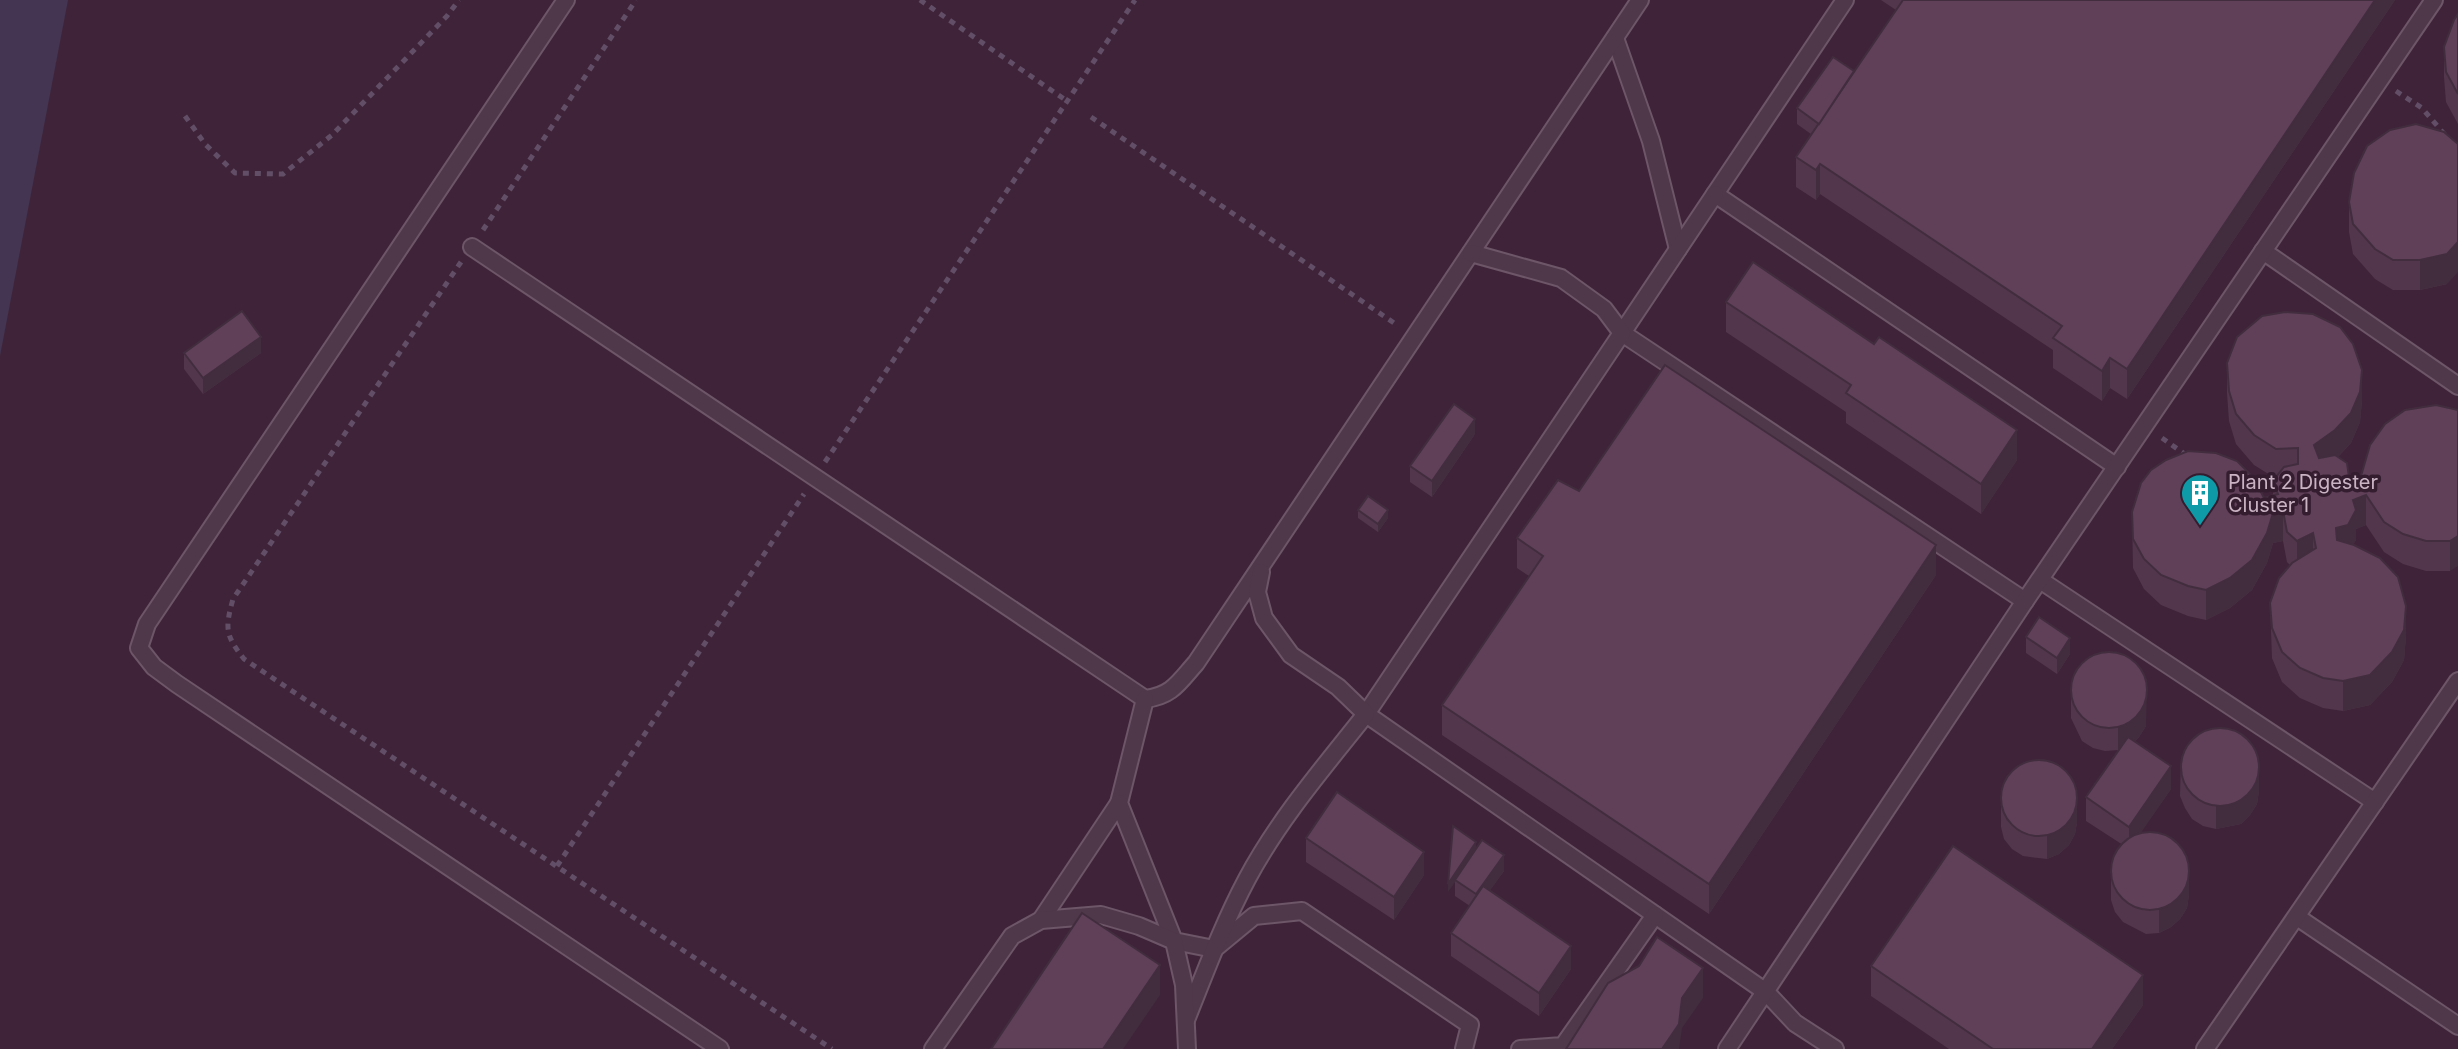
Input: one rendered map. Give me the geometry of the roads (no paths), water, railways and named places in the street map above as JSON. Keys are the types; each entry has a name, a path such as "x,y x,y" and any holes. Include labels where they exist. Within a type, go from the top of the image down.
{"lane":[{"path":"566,0 147,624 139,648 154,667 177,684 720,1049"},
{"path":"472,247 1145,699 1162,697 1189,671 1263,564 1640,0"},
{"path":"1186,1020 1214,949 1248,878 1293,806 1366,714 1845,0"},
{"path":"1727,1049 2025,601 2434,0"},
{"path":"1615,38 1651,141 1678,249"},
{"path":"1715,194 2117,467"},
{"path":"2263,251 2458,386"},
{"path":"1471,253 1561,278 1604,309 1622,333 2025,601"},
{"path":"1263,564 1257,592 1264,618 1291,655 1338,687 1366,714 1766,992 1795,1023 1835,1049"},
{"path":"2040,580 2375,802"},
{"path":"2205,1049 2458,681"},
{"path":"1041,920 1119,803 1145,699"},
{"path":"1119,803 1174,941 1184,985 1187,1049"},
{"path":"1214,949 1254,916 1302,911 1470,1025 1464,1049"},
{"path":"933,1049 1012,936 1041,920 1101,915 1174,941 1214,949"},
{"path":"1520,1049 1563,1046 1655,915"},
{"path":"2297,917 2458,1026"}],"place":[{"name":"Plant 2 Digester Cluster 1","path":"2200,527"}]}
